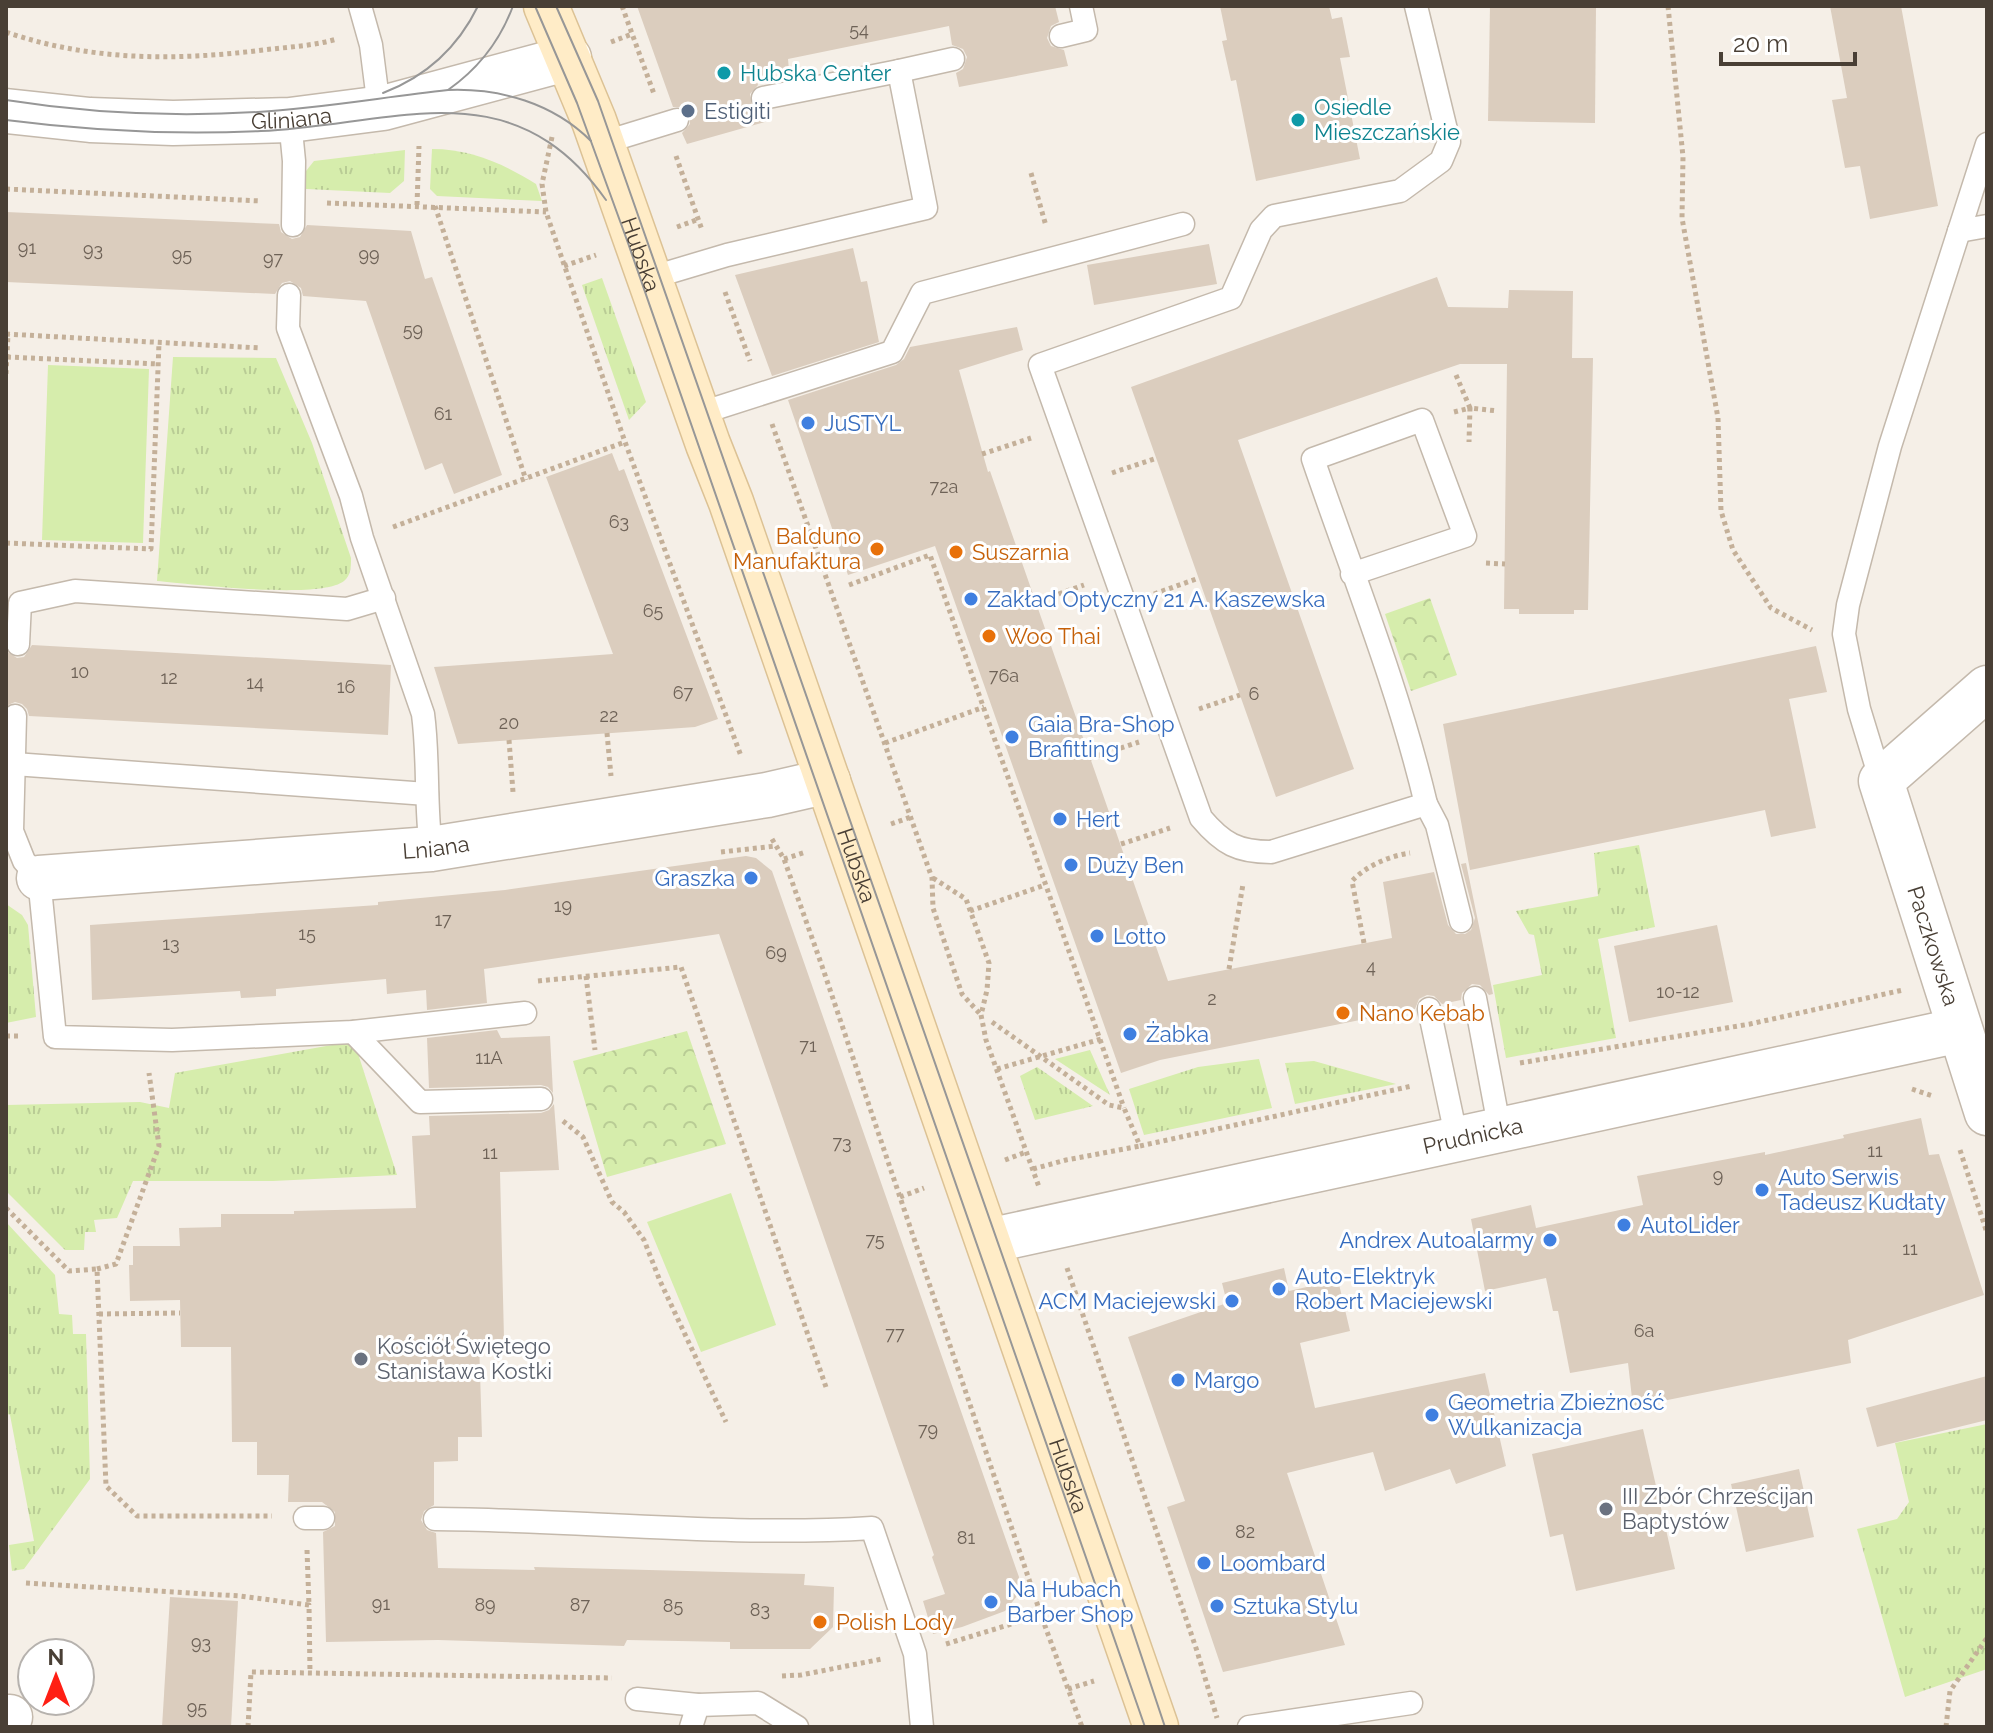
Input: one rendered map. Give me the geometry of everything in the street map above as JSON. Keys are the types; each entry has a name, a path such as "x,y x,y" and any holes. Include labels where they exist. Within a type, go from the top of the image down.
{"street":[{"name":"Hubska","path":"546,6 602,143 731,502 1156,1727"},
{"name":"Gliniana","path":"6,111 90,120 159,123 290,120 379,108 569,58"},
{"path":"1881,781 1980,703"},
{"name":"Lniana","path":"39,878 431,849 767,795 828,781"},
{"name":"Paczkowska","path":"1881,781 1960,1030 1971,1124"},
{"name":"Prudnicka","path":"988,1241 1960,1030"}],"lane":[{"path":"360,6 371,45 379,108"},
{"path":"1061,36 1086,30 1081,6"},
{"path":"1416,6 1449,142 1441,161 1400,191 1274,216 1261,230 1231,298 1040,365 1201,818 1225,843 1249,852 1271,852 1426,804"},
{"path":"763,98 953,59"},
{"path":"650,278 713,259 926,208 899,71"},
{"path":"290,120 294,214"},
{"path":"602,143 671,122"},
{"path":"1881,781 1859,709 1844,634 1848,605 1890,446 1987,144"},
{"path":"698,414 892,352 922,293 1183,224"},
{"path":"1959,231 1987,226"},
{"path":"289,295 288,328 351,496 362,538 423,714 431,849"},
{"path":"1352,574 1465,536 1422,420 1313,459 1352,574 1408,733 1426,804 1437,825 1461,921"},
{"path":"18,644 13,603 75,591 347,609 384,598"},
{"path":"15,716 12,831 24,861 39,878 55,1037 144,1039 353,1032 525,1013"},
{"path":"14,764 427,794"},
{"path":"1475,998 1500,1131"},
{"path":"1429,1009 1457,1140"},
{"path":"353,1032 420,1102 541,1099"},
{"path":"435,1519 531,1519 806,1532 872,1528 915,1654 922,1727"},
{"path":"637,1699 698,1705 758,1703 797,1727"},
{"path":"1249,1727 1380,1718 1411,1703"},
{"path":"691,1727 698,1705"}],"path":[{"path":"622,6 671,122 699,219 932,878 933,908 962,994 981,1015"},
{"path":"1668,6 1683,157 1682,218 1718,418 1721,511 1733,550 1771,608 1807,629 1844,634"},
{"path":"6,32 38,43 133,58 219,55 326,42"},
{"path":"417,205 419,146"},
{"path":"1031,173 1054,256"},
{"path":"542,184 546,212 625,442 745,767"},
{"path":"6,189 294,214 417,205 546,212"},
{"path":"435,206 526,480"},
{"path":"676,228 699,219"},
{"path":"564,266 596,255"},
{"path":"6,374 7,334 297,350"},
{"path":"6,543 151,549 159,343"},
{"path":"7,357 158,364"},
{"path":"1456,375 1470,408 1498,411"},
{"path":"982,454 1063,428"},
{"path":"362,538 625,442"},
{"path":"1082,483 1157,458"},
{"path":"849,585 930,555 1124,1108"},
{"path":"1036,602 1115,575"},
{"path":"1125,604 1199,578"},
{"path":"1090,758 1240,695"},
{"path":"885,743 984,707"},
{"path":"607,733 612,785"},
{"path":"509,740 513,797"},
{"path":"887,826 911,817"},
{"path":"1121,844 1201,818"},
{"path":"771,836 784,859 1082,1727"},
{"path":"1364,943 1352,881 1361,872 1395,855 1443,849"},
{"path":"784,859 807,852"},
{"path":"1229,969 1249,852"},
{"path":"932,878 966,899 990,969 981,1015 986,1040 1043,1198"},
{"path":"970,911 1045,884"},
{"path":"534,981 681,967 827,1390"},
{"path":"586,976 595,1050"},
{"path":"6,1208 69,1271 116,1264 159,1146 144,1039"},
{"path":"997,1069 1101,1039"},
{"path":"1905,1090 1914,1089 1938,1099"},
{"path":"541,1099 552,1117 569,1124 583,1137 612,1202 624,1212 644,1240 726,1422"},
{"path":"1971,1124 1987,1233"},
{"path":"1033,1169 1140,1146"},
{"path":"1004,1161 1026,1152"},
{"path":"900,1197 925,1188"},
{"path":"1062,1255 1197,1651 1216,1716"},
{"path":"97,1269 106,1486 137,1516 275,1516"},
{"path":"99,1314 180,1313"},
{"path":"307,1558 310,1673"},
{"path":"26,1583 240,1596 309,1605"},
{"path":"1946,1727 1950,1691 1987,1638"},
{"path":"1068,1689 1095,1681"}],"green space":[{"path":"432,149 474,155 512,170 536,184 542,201 437,196 430,189"},
{"path":"405,150 404,181 390,193 306,189 306,171 314,161"},
{"path":"602,278 646,402 629,420 582,285"},
{"path":"173,357 276,358 312,443 351,558 351,568 344,581 331,587 284,590 157,581"},
{"path":"48,365 149,369 143,543 42,540"},
{"path":"1430,598 1457,675 1411,691 1385,614"},
{"path":"1639,845 1655,927 1598,939 1616,1038 1506,1058 1493,985 1542,975 1534,935 1529,934 1516,911 1598,896 1594,853"},
{"path":"6,904 22,915 28,925 36,1017 6,1023"},
{"path":"687,1031 726,1144 607,1177 573,1061"},
{"path":"354,1041 397,1175 273,1181 133,1181 117,1218 94,1220 96,1232 85,1232 84,1250 65,1250 6,1191 6,1105 140,1102 169,1108 175,1073"},
{"path":"1090,1050 1110,1095 1055,1059"},
{"path":"1259,1059 1272,1108 1144,1135 1129,1089 1198,1067"},
{"path":"1314,1061 1396,1084 1295,1104 1285,1063"},
{"path":"1037,1067 1093,1106 1035,1120 1020,1076"},
{"path":"731,1193 776,1325 701,1352 647,1222"},
{"path":"6,1222 55,1275 59,1314 72,1315 73,1334 86,1334 90,1479 24,1569 12,1571 9,1545 34,1541 10,1415 6,1413"},
{"path":"1987,1424 1987,1669 1905,1697 1857,1529 1897,1519 1909,1502 1895,1443"}],"building":[{"name":"Hubska Center","path":"637,6 1055,6 1059,22 1051,26 1047,38 1051,46 1064,50 1068,66 959,87 956,73 963,69 967,57 963,49 952,45 949,26 788,59 789,70 755,77 758,85 750,94 752,107 768,111 772,120 687,144 682,133 690,124 690,115 681,107 673,107"},
{"name":"Osiedle Mieszczańskie","path":"1220,6 1329,6 1332,19 1342,17 1350,57 1340,58 1360,159 1256,181 1236,80 1231,81 1222,41 1227,40"},
{"path":"1490,6 1596,6 1595,123 1488,121"},
{"path":"1830,6 1901,6 1938,206 1870,219 1860,166 1845,168 1832,100 1847,98"},
{"path":"6,212 279,224 281,232 292,239 300,237 307,225 411,231 425,279 432,277 502,475 454,494 442,463 425,470 366,301 303,296 301,288 290,281 282,283 275,294 6,282"},
{"path":"1209,244 1217,284 1094,305 1087,265"},
{"path":"853,248 861,282 867,281 879,342 772,376 735,275"},
{"path":"1437,277 1448,307 1508,308 1509,290 1573,291 1572,358 1593,358 1588,610 1574,610 1574,614 1519,614 1519,609 1504,609 1507,364 1460,364 1238,440 1354,769 1276,797 1131,387"},
{"path":"1017,327 1023,350 959,370 988,472 1168,981 1392,938 1383,882 1434,872 1448,925 1456,934 1465,934 1471,930 1475,918 1461,864 1466,863 1493,994 1489,995 1480,985 1472,984 1462,993 1461,1000 1442,1004 1434,996 1427,995 1419,999 1415,1009 1160,1060 1121,1073 935,546 848,575 788,400 896,365 904,359 910,347"},
{"path":"612,453 619,471 624,469 718,719 695,727 458,744 434,667 613,654 546,477"},
{"path":"32,645 391,665 388,735 29,716 22,704 15,702 6,706 6,651 17,658 24,657"},
{"path":"1816,646 1827,692 1789,699 1816,828 1771,837 1765,810 1470,870 1443,724"},
{"path":"746,856 756,858 772,871 1019,1577 1017,1596 1005,1611 962,1627 933,1634 923,1601 945,1594 932,1557 934,1555 719,934 484,969 487,1003 427,1010 426,990 387,994 386,979 276,989 276,996 241,998 240,991 92,1000 90,925 378,905 378,902 505,890"},
{"path":"1717,925 1733,1002 1629,1022 1614,946"},
{"path":"497,1030 501,1038 550,1036 553,1093 541,1085 429,1088 427,1038"},
{"path":"554,1104 559,1170 500,1172 504,1339 479,1340 482,1437 458,1437 458,1461 434,1462 434,1505 424,1511 421,1520 427,1530 436,1533 438,1568 535,1570 534,1567 805,1574 804,1585 834,1587 833,1627 810,1649 730,1649 730,1642 627,1640 624,1646 438,1640 326,1642 323,1532 335,1526 335,1512 322,1502 288,1502 289,1475 257,1475 257,1442 232,1442 231,1347 181,1347 180,1300 130,1301 129,1265 133,1265 133,1246 180,1246 179,1228 221,1227 221,1214 416,1208 412,1136 430,1135 429,1116 541,1113"},
{"path":"1921,1118 1929,1155 1939,1154 1984,1295 1848,1340 1851,1363 1633,1407 1628,1363 1570,1373 1558,1311 1553,1311 1546,1278 1485,1291 1471,1219 1531,1205 1536,1228 1643,1205 1637,1176 1765,1152 1765,1155"},
{"path":"1284,1268 1289,1291 1338,1280 1350,1331 1300,1343 1315,1408 1485,1373 1506,1466 1456,1484 1450,1469 1385,1491 1373,1452 1287,1473 1345,1645 1223,1672 1167,1507 1185,1501 1128,1337 1227,1303 1222,1283"},
{"path":"1987,1376 1987,1420 1877,1447 1866,1408"},
{"name":"III Zbór Chrześcijan Baptystów","path":"1643,1429 1675,1569 1576,1591 1563,1534 1550,1537 1532,1454"},
{"path":"1799,1469 1814,1537 1746,1552 1731,1484"},
{"path":"170,1597 238,1601 231,1727 162,1727"}],"tram line":[{"path":"383,93 413,78 439,59 461,35 478,6"},
{"path":"448,90 487,53 502,31 513,6"},
{"path":"535,6 577,103 628,243 1145,1727"},
{"path":"556,6 598,101 1165,1727"},
{"path":"6,100 100,111 227,113 468,90 525,100 560,117 591,141"},
{"path":"6,120 70,127 197,133 310,127 404,115 448,113 490,118 531,132 569,158 606,200"}],"place":[{"name":"Hubska Center","path":"724,73"},
{"name":"Estigiti","path":"688,111"},
{"name":"Osiedle Mieszczańskie","path":"1298,120"},
{"name":"JuSTYL","path":"808,423"},
{"name":"Balduno Manufaktura","path":"877,549"},
{"name":"Suszarnia","path":"956,552"},
{"name":"Zakład Optyczny 21 A. Kaszewska","path":"971,599"},
{"name":"Woo Thai","path":"989,636"},
{"name":"Gaia Bra-Shop Brafitting","path":"1012,737"},
{"name":"Hert","path":"1060,819"},
{"name":"Duży Ben","path":"1071,865"},
{"name":"Graszka","path":"751,878"},
{"name":"Lotto","path":"1097,936"},
{"name":"Nano Kebab","path":"1343,1013"},
{"name":"Żabka","path":"1130,1034"},
{"name":"Auto Serwis Tadeusz Kudłaty","path":"1762,1190"},
{"name":"AutoLider","path":"1624,1225"},
{"name":"Andrex Autoalarmy","path":"1550,1240"},
{"name":"Auto-Elektryk Robert Maciejewski","path":"1279,1289"},
{"name":"ACM Maciejewski","path":"1232,1301"},
{"name":"Kościół Świętego Stanisława Kostki","path":"361,1359"},
{"name":"Margo","path":"1178,1380"},
{"name":"Geometria Zbieżność Wulkanizacja","path":"1432,1415"},
{"name":"III Zbór Chrześcijan Baptystów","path":"1606,1509"},
{"name":"Loombard","path":"1204,1563"},
{"name":"Na Hubach Barber Shop","path":"991,1602"},
{"name":"Sztuka Stylu","path":"1217,1606"},
{"name":"Polish Lody","path":"820,1622"}]}
